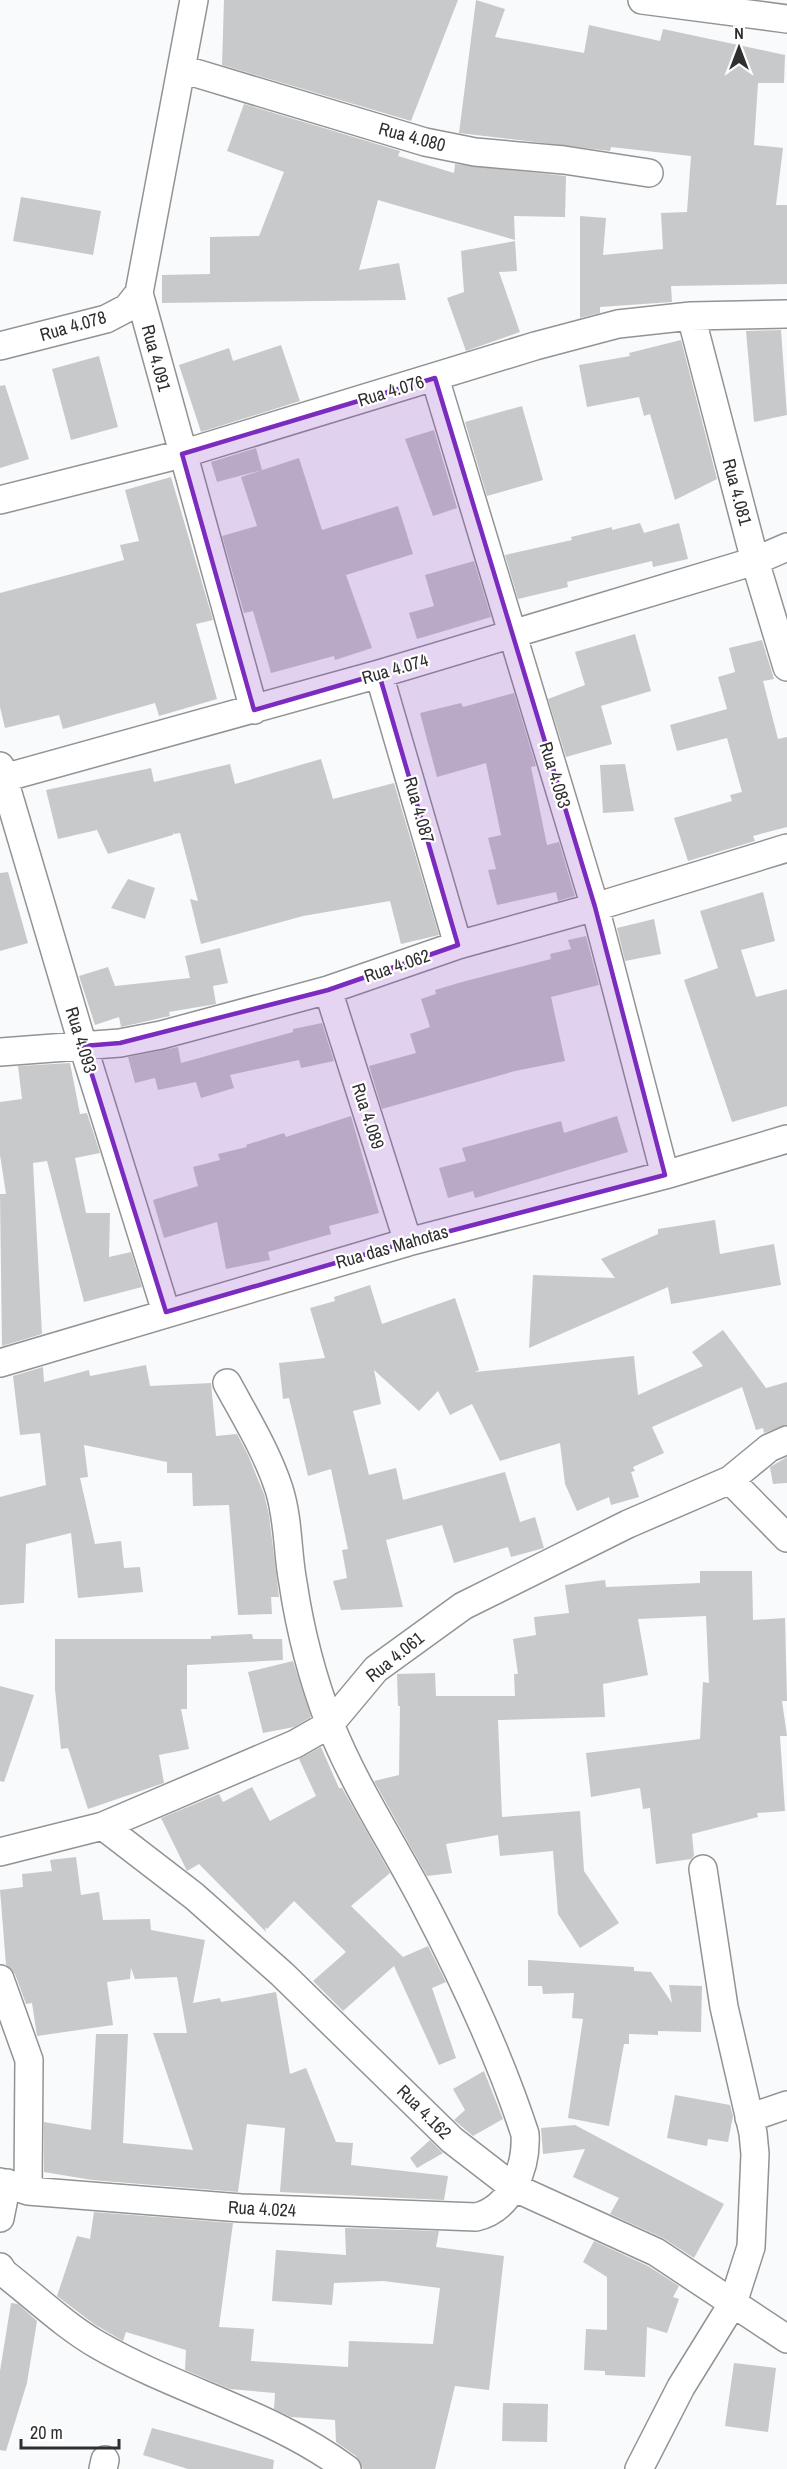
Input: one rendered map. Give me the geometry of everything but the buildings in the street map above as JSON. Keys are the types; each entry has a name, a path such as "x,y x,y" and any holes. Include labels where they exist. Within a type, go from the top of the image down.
{"street":[{"name":"Rua 4.091","path":"194,0 139,292 254,710"},
{"path":"642,0 787,19"},
{"name":"Rua 4.080","path":"182,69 424,142 476,152 649,173"},
{"name":"Rua 4.078","path":"0,346 106,319 127,308 139,292"},
{"name":"Rua 4.076","path":"0,500 182,454 618,324 690,316 787,314"},
{"name":"Rua 4.081","path":"690,316 755,561 787,667"},
{"name":"Rua 4.083","path":"435,378 595,907 665,1175"},
{"name":"Rua 4.074","path":"1,774 254,710 380,674 755,561 787,547"},
{"name":"Rua 4.087","path":"380,674 458,945"},
{"name":"Rua 4.093","path":"1,774 166,1312"},
{"name":"Rua 4.062","path":"0,1052 120,1043 162,1035 328,990 458,945 595,907 787,848"},
{"name":"Rua 4.089","path":"328,990 408,1242"},
{"name":"Rua das Mahotas","path":"0,1363 408,1242 665,1175 787,1139"},
{"name":"Rua 4.024","path":"12,2185 241,2208 450,2217 486,2214 494,2210 513,2187 526,2154 525,2134 518,2111 425,1905 384,1834 330,1724 306,1643 292,1582 288,1525 280,1490 266,1454 227,1383"},
{"name":"Rua 4.061","path":"0,1852 103,1826 295,1744 330,1724 376,1670 463,1606 628,1524 730,1480 769,1448 787,1440"},
{"path":"730,1480 787,1538"},
{"name":"Rua 4.162","path":"103,1826 194,1896 282,1974 452,2140 513,2187 656,2252 787,2339"},
{"path":"639,2469 681,2387 733,2303 751,2247 755,2154 724,2007 703,1869"},
{"path":"0,1979 29,2060 12,2185 0,2218"},
{"path":"749,2118 787,2105"},
{"path":"0,2267 4,2273 97,2344 173,2383 324,2452 347,2469"}],"highlighted area":[{"path":"435,378 595,907 665,1175 408,1242 166,1312 83,1046 120,1043 328,990 458,945 379,674 254,710 182,454"}]}
